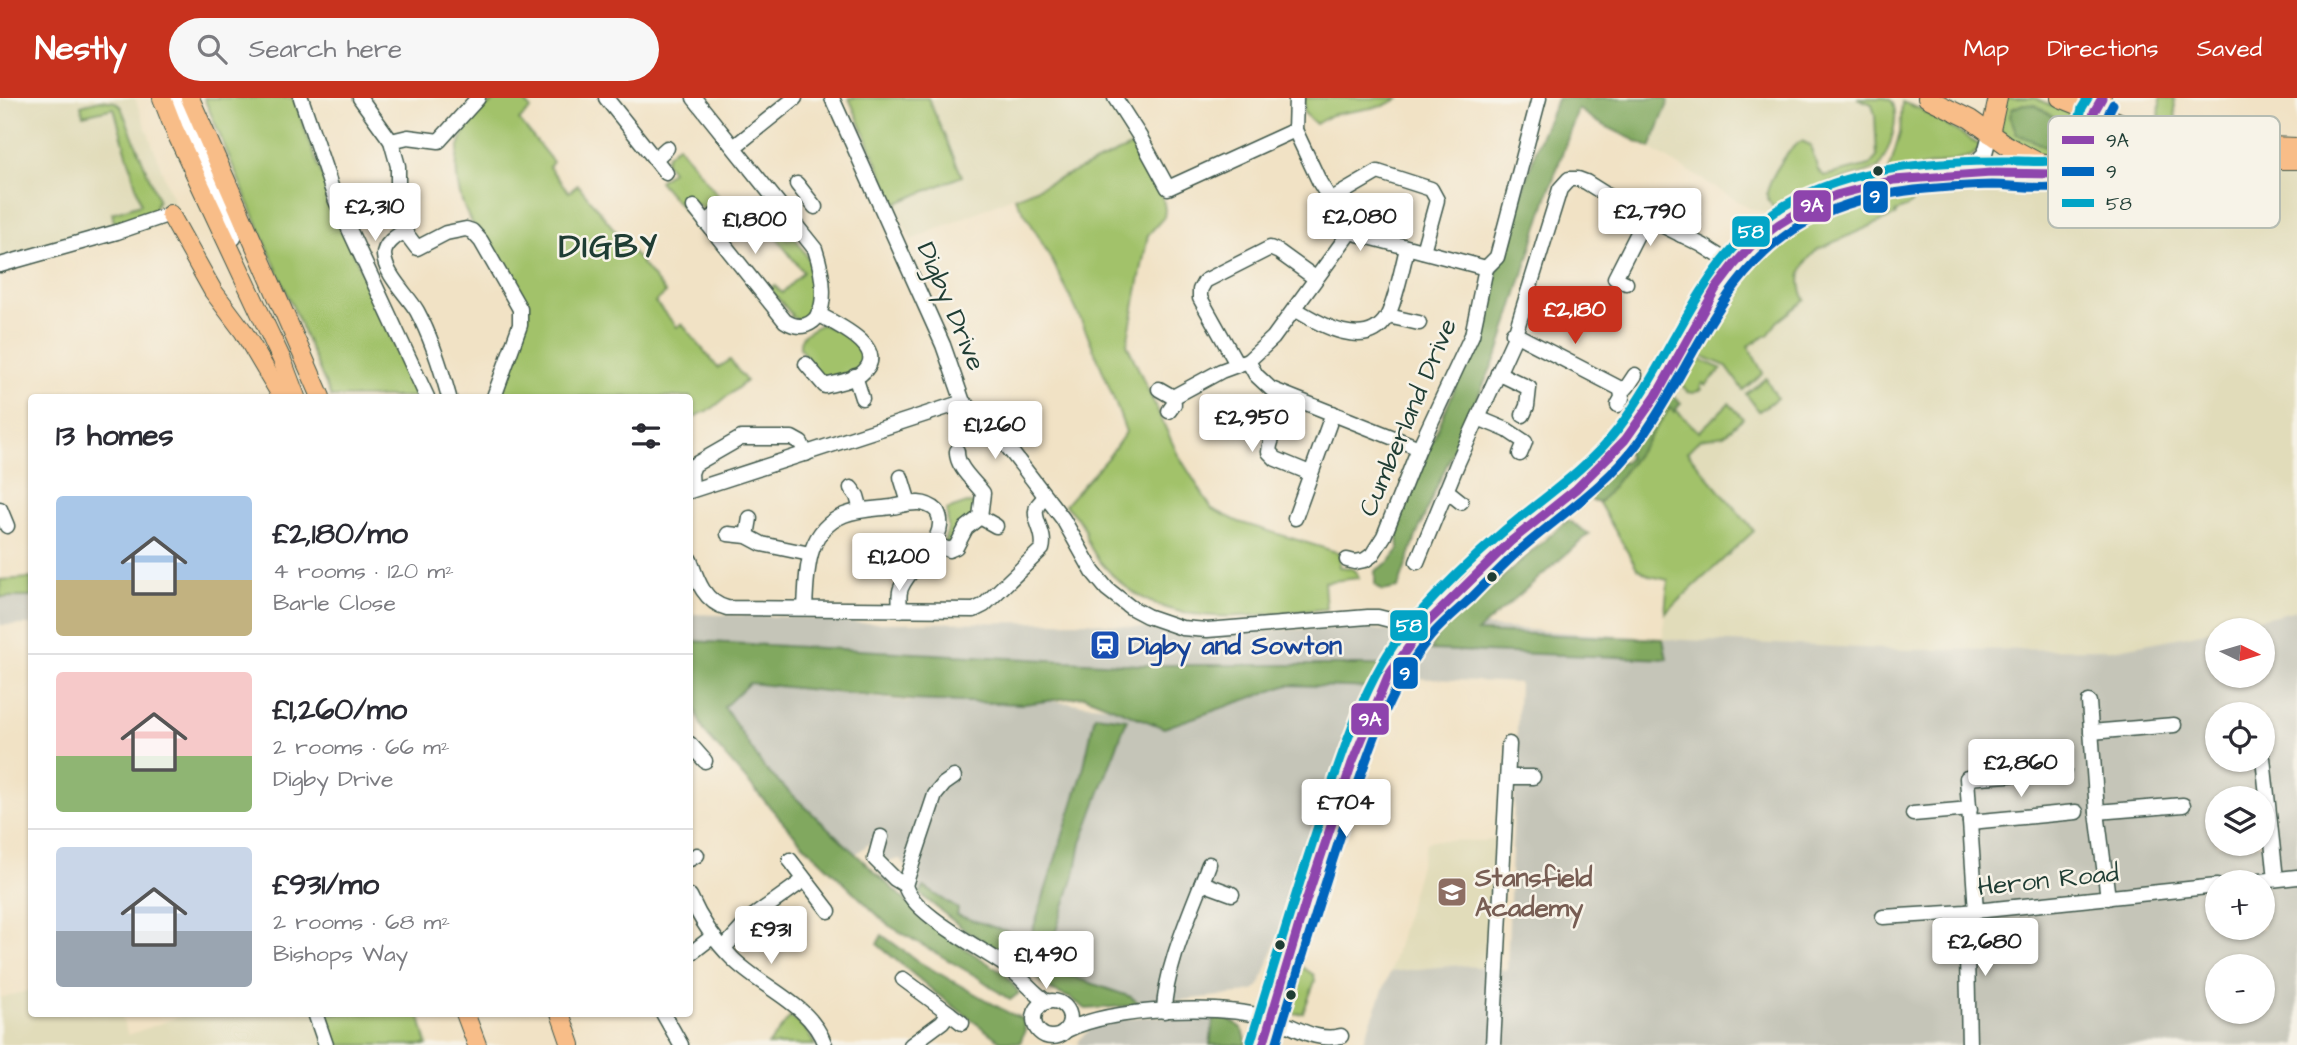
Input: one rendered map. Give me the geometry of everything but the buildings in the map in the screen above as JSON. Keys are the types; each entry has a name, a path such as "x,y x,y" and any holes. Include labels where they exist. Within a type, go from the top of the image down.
{"main road":[{"path":"162,98 282,360 295,394"},
{"path":"1927,98 1970,119 2036,161 2048,164"},
{"path":"1990,134 1998,98"},
{"path":"2060,98 2098,105 2119,116"},
{"path":"192,101 320,394"},
{"path":"170,214 213,291 243,331 280,394"},
{"path":"466,1017 477,1045"},
{"path":"561,1017 571,1045"}],"street":[{"path":"177,98 234,240 240,271"},
{"path":"301,98 336,201 426,394"},
{"path":"360,98 391,141 398,174 397,211 405,232 417,248 446,233 466,229 475,233 517,304 521,314 520,325 495,394"},
{"path":"391,141 408,137 439,141 478,98"},
{"path":"606,98 666,173"},
{"path":"694,98 815,248 823,290 818,314 811,323 803,326 785,321 694,207"},
{"path":"734,147 795,98"},
{"name":"Digby Drive","path":"832,98 943,345 963,402 990,424 1063,519 1099,581 1130,607 1182,628 1207,630 1368,617 1422,628"},
{"path":"1115,98 1168,188 1295,130"},
{"path":"1296,98 1295,130 1330,200 1350,232 1486,268"},
{"name":"Cumberland Drive","path":"1347,560 1361,562 1376,549 1384,536 1419,448 1472,335 1486,268 1497,257 1539,98"},
{"path":"1263,1045 1306,901 1371,714 1388,676 1422,628 1510,542 1576,489 1626,439 1656,396 1715,290 1753,244 1779,223 1836,195 1912,174 1976,162 1985,152 1990,134"},
{"path":"655,159 667,148"},
{"path":"1330,200 1378,172 1431,189 1437,200 1423,251"},
{"path":"1894,180 1991,173 2048,174"},
{"path":"1417,562 1513,341 1513,333 1560,189 1569,179 1587,182 1646,218 1702,245 1734,265"},
{"path":"786,212 806,196"},
{"path":"706,223 720,211"},
{"path":"1681,235 1690,212"},
{"path":"0,265 170,214"},
{"path":"1617,278 1646,218"},
{"path":"405,232 387,245 384,253 387,265 417,311 448,394"},
{"path":"1159,389 1171,404 1242,362 1273,338 1350,232"},
{"path":"1315,278 1270,248 1205,281 1199,290 1200,298 1242,362 1262,382 1286,396 1419,448"},
{"path":"1295,309 1323,326 1357,334 1376,328 1388,316 1408,248"},
{"path":"806,364 825,386 860,374 869,362 864,343 845,328 818,314"},
{"path":"1388,316 1419,323"},
{"path":"1513,333 1621,389 1627,387 1635,375"},
{"path":"1499,373 1529,388 1523,415"},
{"path":"855,376 862,398"},
{"path":"1618,405 1622,398 1621,389"},
{"path":"1286,396 1269,452 1276,459 1310,473"},
{"path":"693,489 963,402"},
{"path":"1295,519 1333,413"},
{"path":"1478,418 1525,442 1520,454"},
{"path":"693,468 748,436 792,438 801,443 806,454"},
{"path":"933,543 949,550 956,547 966,528 980,517 983,493 959,464 956,459 957,451"},
{"path":"901,477 909,503"},
{"path":"851,488 857,496 861,510"},
{"path":"1447,490 1461,502"},
{"path":"693,567 706,596 716,605 727,608 974,610 984,605 1042,549 1043,535 1034,516 1036,506 1045,498"},
{"path":"805,608 810,554 814,544 830,524 843,515 861,510 925,503 937,511 941,524 933,543 901,587 900,610"},
{"path":"0,509 6,526"},
{"path":"980,517 996,526"},
{"path":"747,536 750,518"},
{"path":"729,534 747,536 762,544 810,554"},
{"path":"2089,702 2097,813 2108,898"},
{"path":"2091,732 2174,725"},
{"path":"1493,1045 1509,744"},
{"path":"693,747 705,761"},
{"path":"1969,1045 1971,912 1967,778 2064,771"},
{"path":"2265,772 2276,879 2297,877"},
{"path":"905,885 935,795 954,777"},
{"path":"1509,777 1533,778"},
{"path":"2097,813 2183,805"},
{"path":"1913,814 1970,816 2076,812"},
{"path":"881,837 875,859 905,885 909,895 948,929 1007,966 1047,1002"},
{"path":"790,860 829,911"},
{"path":"1164,1011 1167,982 1209,864"},
{"path":"724,948 751,918 804,880"},
{"path":"1202,883 1232,894"},
{"name":"Heron Road","path":"1883,917 1971,912 2205,887"},
{"path":"693,902 712,937 733,960 810,1019 825,1045"},
{"path":"693,952 712,937"},
{"path":"904,979 962,1023"},
{"path":"1022,979 1035,1015 1036,1038 1056,1037 1097,1019 1164,1011 1240,1012 1271,1019 1326,1039 1341,1036"},
{"path":"1035,1015 1038,1008 1047,1002 1060,1003 1069,1013 1070,1022 1056,1037"},
{"path":"911,1045 943,1022 949,1013"},
{"path":"1069,1013 1097,1019"},
{"path":"316,1017 326,1045"},
{"path":"665,1017 681,1045"}],"shaded area":[{"path":"0,98 135,98 180,219 0,269"},
{"path":"848,98 1104,98 1137,144 911,240"},
{"path":"1664,98 1873,98 1884,163 1831,179 1771,213 1749,208 1650,148 1669,102"},
{"path":"2280,169 2297,169 2297,610 2263,618 2205,618 2205,632 2119,649 1908,650 1663,639 1668,580 1650,576 1637,568 1599,503 1592,501 1587,493 1620,462 1667,400 1733,290 1753,265 1797,228 1840,207 1909,189 1913,193 1940,193 1975,182 2048,190 2048,228 2280,228"},
{"path":"0,597 28,597 28,625 0,625"},
{"path":"2297,610 2297,1045 1362,1045 1390,972 1456,965 1507,970 1519,683 1412,678 1436,637 1449,624 1663,639 1908,650 2118,649 2205,632 2205,688 2275,688 2275,618 2263,618"},
{"path":"693,614 795,617 859,623 1088,622 1177,632 1366,628 1405,634 1362,703 1261,983 1255,990 1086,1009 1070,998 1048,989 1028,969 962,928 916,891 913,876 900,859 886,859 870,843 856,854 765,769 724,707 749,683 907,702 1008,697 1184,714 1244,667 1197,664 1098,671 693,653"},
{"name":"Stansfield Academy","path":"1495,839 1488,968 1456,965 1390,972 1426,843 1432,840"},
{"path":"28,991 28,1017 121,1017 128,1035 178,1017 420,1017 430,1045 0,1045 0,998"},
{"path":"1214,1016 1210,1045 1078,1045 1079,1039 1100,1022 1138,1017"}],"green space":[{"path":"204,98 294,98 352,250 418,394 330,394"},
{"path":"501,98 522,98 531,109 519,120 553,162 549,167 569,192 578,185 666,293 655,302 677,327 682,324 718,368 730,360 746,381 713,408 693,418 693,394 501,394 526,322 484,236 469,218 458,184 457,167 458,150 464,134 472,120 485,107"},
{"path":"849,98 928,98 962,176 895,204"},
{"path":"1304,98 1400,98 1383,106 1331,115 1316,124 1304,113"},
{"path":"1558,98 1664,98 1669,101 1650,148 1597,122 1578,109 1548,194 1499,351 1434,493 1398,588 1383,591 1375,585 1375,571 1390,561 1399,549 1397,524 1473,346 1540,137"},
{"path":"1857,98 1886,98 1892,101 1895,117 1893,135 1879,168 1827,184 1788,206 1773,207 1767,194 1772,179 1786,155 1802,141 1810,145 1818,170 1824,176 1870,165 1877,157 1872,104"},
{"path":"2005,98 2035,98 2069,110 2077,116 2048,116 2048,157 2039,155 1998,131"},
{"path":"2160,98 2174,98 2176,116 2159,116"},
{"path":"100,100 115,102 121,107 158,199 154,211 118,227 115,227 112,213 141,204 114,108 83,115 81,105"},
{"path":"1902,102 1920,109 1981,146 1972,156 1888,175 1900,133"},
{"path":"2023,104 2035,105 2052,116 2048,116 2048,148 2017,134 2010,116 2012,109"},
{"path":"1137,144 1163,197 1165,210 1164,217 1148,235 1127,344 1177,453 1212,509 1239,522 1340,553 1339,567 1356,572 1359,578 1324,582 1326,609 1266,615 1208,616 1180,612 1153,603 1128,589 1102,564 1086,538 1081,523 1065,505 1109,456 1126,432 1103,371 1063,282 1015,198"},
{"path":"678,145 724,203 712,212 704,211 697,203 685,212 659,181 672,171 665,162 667,155"},
{"path":"1909,189 1913,193 1913,201 1906,208 1895,212 1896,215 1818,249 1807,260 1800,279 1805,300 1777,322 1769,334 1748,346 1763,373 1743,390 1726,366 1695,353 1754,266 1793,231 1816,217 1841,207"},
{"path":"782,232 788,240 794,236 818,274 816,308 804,321 791,317 770,289 774,285 782,293 803,272 775,236"},
{"path":"822,324 858,343 862,350 863,368 824,383 800,348 803,336"},
{"path":"1692,356 1722,369 1706,385 1703,383 1700,387 1702,389 1694,393 1688,392 1679,382"},
{"path":"1766,378 1777,398 1759,411 1746,394"},
{"path":"1674,396 1681,403 1674,412 1670,408 1599,503 1592,501 1587,493 1620,462 1624,463 1629,458 1627,452 1667,400"},
{"path":"1729,403 1743,418 1724,435 1700,439 1687,452 1754,531 1665,613 1668,580 1650,576 1637,568 1599,503 1670,407 1699,432"},
{"path":"967,503 980,505 956,542 944,543 948,528 947,510"},
{"path":"1568,520 1589,534 1477,632 1663,639 1667,659 1431,650 1436,637 1449,624"},
{"path":"28,578 28,597 0,597 0,580"},
{"path":"693,641 1141,665 1380,665 1374,688 1288,685 1164,728 1084,696 1024,704 909,700 749,683 724,707 765,769 909,904 949,938 1006,975 1019,993 1010,1000 979,978 888,925 799,840 705,733 693,700"},
{"path":"1095,715 1127,719 1081,843 1076,870 1044,967 1131,997 1141,1005 1086,1009 1070,998 1048,989 1028,969 962,928 920,894 924,887 958,909 957,915 1030,939 1082,775"},
{"path":"882,935 919,962 1023,1019 1025,1030 1020,1043 1000,1041 937,994 877,944"},
{"path":"1302,967 1314,975 1315,981 1303,1013 1294,1014 1289,1007 1298,972"},
{"path":"1214,1016 1237,1024 1244,1032 1246,1045 1210,1045"},
{"path":"322,1017 420,1017 427,1045 333,1045"},
{"path":"790,1017 804,1027 815,1045 768,1045"}],"transit line":[{"name":"58","path":"2080,116 2088,98"},
{"name":"9A","path":"2093,116 2102,98"},
{"name":"9","path":"2108,116 2113,104"},
{"name":"58","path":"1251,1041 1339,763 1359,711 1383,661 1415,618 1458,573 1606,444 1639,398 1695,302 1739,243 1766,218 1798,198 1850,178 1934,164 2048,161"},
{"name":"9A","path":"1263,1045 1306,901 1352,763 1388,676 1422,628 1510,542 1576,489 1625,440 1656,396 1715,290 1734,265 1753,244 1779,224 1836,195 1894,180 1991,173 2048,174"},
{"name":"9","path":"1276,1045 1345,822 1380,725 1402,678 1440,626 1535,537 1597,487 1625,459 1657,415 1710,323 1750,267 1775,243 1805,223 1826,212 1872,197 1944,187 1992,185 2048,188"}],"place":[{"name":"Digby and Sowton","path":"1105,645"},
{"name":"Stansfield Academy","path":"1452,892"}],"district":[{"name":"DIGBY","path":"609,245"}]}
